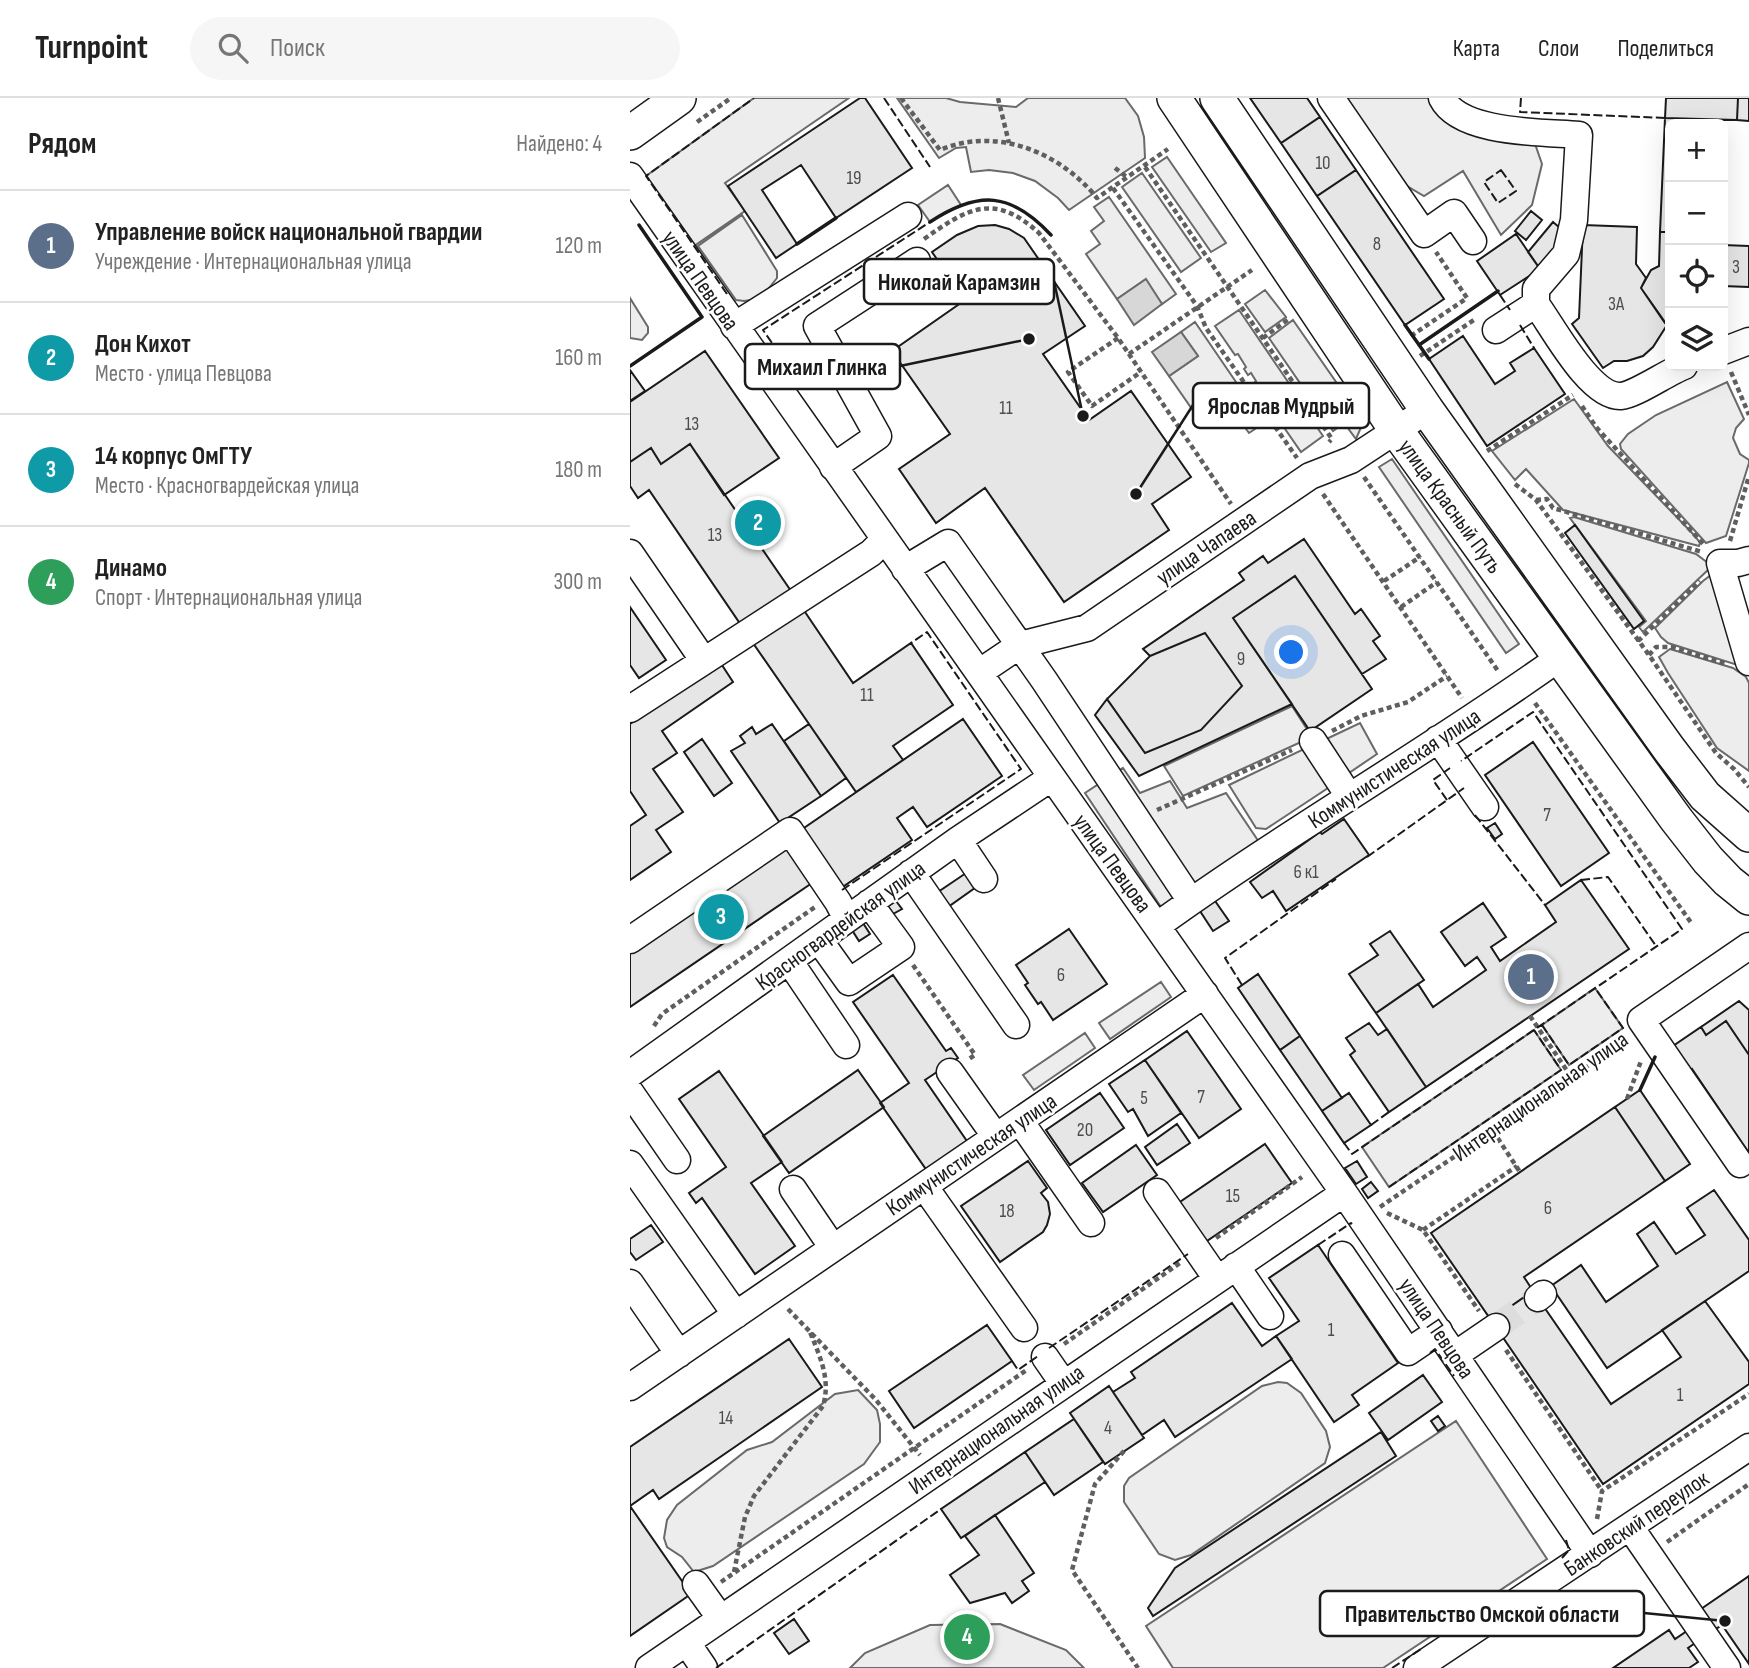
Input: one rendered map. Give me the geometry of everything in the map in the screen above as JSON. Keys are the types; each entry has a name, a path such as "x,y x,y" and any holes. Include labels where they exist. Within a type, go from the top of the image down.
{"main road":[{"path":"630,133 679,98"},
{"name":"улица Красный Путь","path":"1174,98 1396,430 1559,658 1700,850 1728,881 1749,898"},
{"name":"улица Красный Путь","path":"1217,98 1427,410 1684,768 1705,796 1749,835"}],"street":[{"path":"1331,98 1424,234 1454,213 1473,241"},
{"path":"1443,98 1447,107 1460,117 1485,126 1579,135 1573,220 1566,254 1536,289 1536,303 1591,383 1607,394 1623,396 1674,371"},
{"name":"улица Певцова","path":"630,176 639,211 734,326 1344,1193 1371,1214 1439,1331 1590,1554"},
{"path":"734,326 908,216"},
{"path":"833,467 878,436 817,326 917,261"},
{"path":"1494,327 1536,303"},
{"path":"1728,356 1749,341"},
{"name":"улица Чапаева","path":"980,672 1020,645 1087,628 1310,476 1351,460 1427,410"},
{"path":"630,709 871,553 884,540"},
{"path":"905,569 948,543 1020,645 1191,901"},
{"path":"630,552 704,661"},
{"path":"1741,664 1720,563 1749,560"},
{"name":"Коммунистическая улица","path":"1158,925 1559,658"},
{"path":"1438,739 1485,807"},
{"path":"1313,741 1349,796"},
{"name":"Красногвардейская улица","path":"630,1074 911,873 1051,778"},
{"path":"630,940 790,831 847,919"},
{"path":"958,840 984,879"},
{"path":"911,873 1016,1025"},
{"path":"819,940 849,982 901,947 869,903"},
{"name":"Интернациональная улица","path":"1641,1020 1749,946"},
{"path":"790,962 846,1045"},
{"name":"Коммунистическая улица","path":"630,1387 1205,994"},
{"path":"1641,1020 1740,1164"},
{"path":"950,1072 996,1138"},
{"path":"630,1092 677,1160"},
{"path":"1020,1121 1091,1223"},
{"path":"630,1164 736,1315"},
{"path":"924,1186 1024,1328"},
{"path":"793,1189 833,1248"},
{"path":"1157,1192 1198,1251 1226,1273 1270,1316"},
{"name":"Интернациональная улица","path":"649,1668 1344,1193"},
{"path":"1342,1255 1408,1352 1439,1331"},
{"path":"630,1283 679,1354"},
{"path":"1455,1355 1494,1328"},
{"path":"1045,1357 1063,1383"},
{"name":"Банковский переулок","path":"1417,1668 1749,1447"},
{"path":"1630,1527 1727,1668"},
{"path":"700,1589 721,1619"},
{"path":"687,1643 704,1668"}],"path":[{"path":"901,98 940,150 974,141 1022,145 1070,171 1097,198 1168,149"},
{"path":"998,98 1009,143"},
{"path":"1145,167 1332,439"},
{"path":"1115,169 1128,178"},
{"path":"1113,188 1197,306 1206,328 1299,461"},
{"path":"917,261 922,240 957,216 981,208 1004,209 1023,219 1039,233 1118,338 1229,501"},
{"path":"1407,339 1467,298 1424,234"},
{"path":"1129,354 1252,270"},
{"path":"1263,338 1290,318"},
{"path":"1419,357 1494,327"},
{"path":"1118,338 1068,372 1092,406 1142,372"},
{"path":"1413,348 1427,367"},
{"path":"1728,365 1749,415"},
{"path":"1072,394 1080,389"},
{"path":"1487,451 1574,395 1596,427 1713,555 1553,508 1547,499 1536,500"},
{"path":"1273,423 1305,400"},
{"path":"1479,441 1492,458"},
{"path":"1359,470 1498,671"},
{"path":"1638,641 1720,563 1731,538 1749,477"},
{"path":"1513,482 1536,500 1649,655 1716,753 1748,784"},
{"path":"1324,494 1474,716"},
{"path":"1384,581 1420,557"},
{"path":"1401,607 1437,582"},
{"path":"1649,655 1657,647 1671,647 1741,664"},
{"path":"1135,820 1313,741 1361,716 1408,702 1447,676"},
{"path":"1527,698 1538,705 1692,925"},
{"path":"650,1031 662,1014 821,903"},
{"path":"901,947 975,1055 950,1072"},
{"path":"1530,1016 1572,1078"},
{"name":"Интернациональная улица","path":"1371,1214 1629,1039 1641,1020"},
{"path":"1627,1099 1644,1052"},
{"path":"1423,1230 1519,1169 1493,1131"},
{"path":"700,1589 734,1573 1303,1178 1295,1166"},
{"path":"1371,1214 1423,1230 1494,1328 1602,1490 1749,1394"},
{"path":"771,1291 876,1399 932,1473"},
{"path":"734,1573 745,1517 754,1496 823,1406 827,1393 826,1375 810,1332"},
{"path":"1124,1451 1095,1484 1072,1570 1138,1668"},
{"path":"1649,1555 1749,1484"}],"shaded area":[{"path":"754,98 849,98 725,183 745,211 694,246 646,176"},
{"path":"897,98 946,98 960,102 1016,107 1028,98 1125,98 1138,116 1144,137 1145,158 1069,210 1035,181 1013,173 989,170 971,172 966,147 956,148 939,158"},
{"path":"1343,98 1436,98 1534,141 1542,164 1532,205 1501,235 1463,171 1424,196 1407,186"},
{"path":"1167,157 1226,243 1211,252 1152,167"},
{"path":"1142,173 1201,258 1181,272 1122,187"},
{"path":"948,185 961,205 930,222 918,205"},
{"path":"1109,197 1176,294 1162,304 1145,280 1117,299 1086,254 1100,244 1091,231 1104,221 1094,207"},
{"path":"742,215 777,271 777,278 765,293 757,299 744,301 736,300 698,246"},
{"path":"1146,279 1162,304 1134,325 1117,299"},
{"path":"1265,290 1286,317 1265,332 1245,304"},
{"path":"630,298 648,327 648,333 642,340 630,338"},
{"path":"1239,310 1299,398 1275,414 1268,398 1265,400 1254,383 1256,381 1251,373 1248,375 1238,354 1235,355 1215,326"},
{"path":"1293,320 1359,415 1362,425 1356,439 1344,423 1333,431 1269,338"},
{"path":"1195,322 1264,423 1249,433 1238,418 1225,427 1215,412 1201,422 1169,376 1198,356 1181,332"},
{"path":"1181,332 1198,356 1169,376 1152,352"},
{"path":"1727,382 1744,419 1736,428 1733,438 1740,454 1749,460 1749,463 1726,536 1706,543 1621,449 1620,444 1628,434 1656,415"},
{"path":"1574,399 1608,446 1695,536 1699,546 1563,510 1526,469 1515,480 1492,451"},
{"path":"1305,410 1323,436 1301,452 1283,426"},
{"path":"1392,459 1519,644 1506,653 1379,467"},
{"path":"1570,518 1696,554 1712,566 1643,632 1639,627 1646,621"},
{"path":"1715,572 1747,668 1668,643 1655,628"},
{"path":"1670,649 1733,668 1746,677 1749,683 1749,771 1717,748 1668,673 1659,657"},
{"path":"1292,706 1312,737 1183,796 1164,766"},
{"path":"1360,723 1377,754 1343,777 1320,742"},
{"path":"1306,748 1331,786 1266,829 1256,828 1229,785"},
{"path":"1123,768 1140,793 1170,781 1187,808 1226,793 1259,842 1161,907 1085,793"},
{"path":"1161,982 1171,997 1110,1039 1099,1023"},
{"path":"1595,988 1623,1028 1569,1065 1542,1025"},
{"path":"1534,1030 1561,1070 1389,1187 1362,1147"},
{"path":"1085,1033 1095,1048 1034,1090 1023,1075"},
{"path":"1287,1383 1301,1393 1326,1431 1330,1447 1325,1463 1191,1555 1175,1560 1159,1554 1124,1502 1124,1486 1129,1478 1262,1386"},
{"path":"858,1390 877,1410 880,1424 880,1442 864,1464 713,1566 694,1572 682,1557 667,1547 664,1538 667,1520 677,1505 747,1450 772,1442 835,1394"},
{"path":"1456,1421 1547,1559 1383,1668 1173,1668 1146,1626"},
{"path":"1000,1624 1066,1650 1084,1668 850,1668 865,1653 930,1625"}],"building":[{"path":"860,98 865,98 912,168 836,218 801,165 762,190 797,244 776,258 728,186"},
{"path":"1250,98 1307,98 1320,117 1281,143"},
{"path":"1666,98 1738,98 1737,120 1665,118"},
{"path":"1738,98 1749,98 1749,121 1737,120"},
{"path":"1320,117 1356,170 1317,196 1281,143"},
{"path":"1665,118 1693,119 1665,119 1665,232 1660,232"},
{"path":"1356,170 1444,299 1405,325 1317,196"},
{"path":"1531,211 1542,220 1526,240 1515,231"},
{"path":"1553,222 1567,234 1540,269 1528,252"},
{"path":"995,225 1024,238 1085,326 1043,354 1089,420 1131,391 1191,477 1152,504 1169,530 1064,602 985,488 936,523 899,469 950,434 892,351 965,300 932,252 957,235 978,226"},
{"path":"1583,225 1637,227 1636,264 1646,278 1641,288 1665,322 1665,328 1653,347 1643,356 1627,361 1614,361 1603,368 1572,324 1579,318"},
{"path":"1660,232 1665,232 1665,323 1641,288 1651,270 1659,266"},
{"path":"1516,234 1540,269 1500,295 1477,261"},
{"path":"1728,245 1749,246 1749,287 1728,286"},
{"path":"1463,336 1495,384 1515,371 1510,363 1534,348 1565,394 1487,446 1429,359"},
{"path":"705,351 779,458 724,495 690,444 661,464 651,448 630,462 630,402"},
{"path":"630,370 645,391 630,401"},
{"path":"690,444 791,591 741,625 649,490 638,498 630,486 630,462 651,448 661,464"},
{"path":"1575,525 1644,621 1634,629 1565,533"},
{"path":"1304,539 1355,614 1361,609 1380,636 1373,641 1386,659 1362,674 1295,576 1233,618 1292,704 1139,776 1095,715 1107,699 1145,753 1201,730 1242,686 1205,633 1150,656 1143,649 1244,580 1239,573 1263,556 1268,563"},
{"path":"1295,576 1372,689 1310,731 1233,618"},
{"path":"630,607 666,660 639,678 630,665"},
{"path":"803,609 853,683 911,643 953,705 893,746 903,760 856,792 753,643"},
{"path":"1205,633 1242,686 1201,730 1145,753 1107,699 1150,656"},
{"path":"720,662 733,682 662,731 677,753 653,769 683,812 656,830 671,852 630,880 630,826 646,815 630,791 630,724"},
{"path":"963,719 1002,776 927,827 913,807 897,818 912,840 841,888 801,830"},
{"path":"772,724 821,796 780,823 731,751 745,743 740,736 752,727 756,734"},
{"path":"809,724 846,778 821,796 784,741"},
{"path":"702,739 732,783 714,796 684,752"},
{"path":"1533,742 1609,853 1561,886 1485,775"},
{"path":"1344,819 1369,855 1286,911 1273,891 1262,898 1250,882 1320,832 1322,834"},
{"path":"1495,823 1502,834 1495,839 1487,828"},
{"path":"785,844 812,883 630,1007 630,950"},
{"path":"969,871 979,885 948,907 938,892"},
{"path":"1581,880 1629,949 1426,1087 1376,1013 1418,984 1433,1007 1486,970 1477,957 1465,966 1441,932 1483,903 1506,937 1491,947 1500,961 1556,922 1545,905"},
{"path":"1213,898 1229,921 1213,931 1198,908"},
{"path":"896,901 902,909 893,914 888,906"},
{"path":"863,923 870,934 859,941 852,930"},
{"path":"1069,929 1107,984 1053,1020 1025,985 1028,983 1016,965"},
{"path":"1390,931 1424,980 1376,1013 1349,974 1378,955 1370,944"},
{"path":"1258,974 1300,1036 1280,1050 1238,988"},
{"path":"893,975 946,1051 951,1048 958,1058 925,1080 971,1147 930,1175 880,1103 909,1083 853,1002"},
{"path":"1739,1001 1749,1010 1749,1055 1726,1021 1706,1035 1701,1027"},
{"path":"1726,1021 1749,1055 1749,1153 1692,1069 1686,1073 1670,1048 1701,1027 1706,1035"},
{"path":"1369,1023 1378,1035 1387,1029 1426,1087 1389,1112 1350,1055 1355,1051 1346,1038"},
{"path":"1187,1031 1241,1109 1199,1138 1145,1060"},
{"path":"1300,1036 1342,1098 1322,1111 1280,1050"},
{"path":"1145,1060 1181,1113 1148,1136 1133,1109 1128,1112 1109,1084"},
{"path":"858,1070 884,1107 789,1173 763,1136"},
{"path":"719,1071 782,1162 751,1183 795,1246 755,1274 702,1198 696,1203 689,1193 726,1167 679,1099"},
{"path":"1640,1090 1690,1164 1665,1181 1615,1107"},
{"path":"1100,1093 1124,1128 1070,1165 1046,1130"},
{"path":"1349,1093 1371,1125 1344,1143 1322,1111"},
{"path":"1615,1107 1665,1181 1524,1277 1533,1291 1491,1320 1431,1233"},
{"path":"1177,1124 1190,1143 1157,1165 1145,1147"},
{"path":"1265,1144 1292,1183 1201,1245 1174,1206"},
{"path":"1136,1145 1157,1175 1103,1212 1082,1183"},
{"path":"1028,1161 1047,1188 1041,1193 1048,1202 1050,1214 1047,1225 1043,1232 1000,1262 961,1206"},
{"path":"1357,1161 1367,1177 1356,1184 1345,1168"},
{"path":"1371,1182 1378,1191 1368,1198 1362,1189"},
{"path":"1714,1190 1749,1240 1749,1271 1607,1368 1551,1286 1581,1265 1606,1302 1658,1266 1637,1234 1654,1222 1676,1254 1705,1235 1687,1208"},
{"path":"651,1225 663,1242 636,1260 630,1252 630,1239"},
{"path":"1318,1245 1398,1363 1352,1395 1359,1405 1334,1422 1276,1336 1299,1321 1269,1278"},
{"path":"1533,1291 1611,1404 1681,1357 1662,1330 1705,1301 1749,1362 1749,1384 1603,1484 1491,1320"},
{"path":"1232,1303 1262,1346 1276,1336 1292,1359 1175,1437 1164,1420 1142,1435 1113,1392 1135,1378 1131,1372"},
{"path":"987,1325 1012,1361 914,1428 889,1391"},
{"path":"789,1339 822,1387 659,1499 653,1490 630,1506 630,1447"},
{"path":"1423,1375 1442,1402 1388,1440 1369,1413"},
{"path":"1109,1386 1144,1438 1105,1464 1070,1413"},
{"path":"1438,1416 1445,1426 1438,1431 1431,1421"},
{"path":"1074,1419 1103,1462 1054,1495 1025,1452"},
{"path":"1381,1432 1396,1456 1153,1616 1148,1608 1175,1568"},
{"path":"1025,1452 1045,1482 961,1538 941,1509"},
{"path":"630,1506 691,1594 630,1636"},
{"path":"995,1515 1034,1573 1022,1581 1029,1591 1012,1603 1005,1593 970,1603 950,1575 979,1555 965,1536"},
{"path":"1749,1576 1749,1664 1722,1625 1688,1648 1698,1662 1689,1668 1613,1668 1669,1630 1675,1639 1706,1618 1701,1609"},
{"path":"794,1619 809,1641 789,1654 774,1633"}],"tunnel":[{"path":"1496,1327 1538,1298"}],"fence":[{"path":"727,294 646,176 754,98"},
{"path":"884,98 930,167"},
{"path":"1521,98 1520,112 1665,118"},
{"path":"1501,170 1516,191 1498,203 1484,182 1501,170"},
{"path":"779,353 763,330 930,222"},
{"path":"1500,295 1510,310"},
{"path":"1520,325 1534,348"},
{"path":"842,890 1021,769 927,632 911,643"},
{"path":"1344,1143 1352,1154 1682,929 1533,712 1461,761"},
{"path":"1447,800 1433,780 1450,768"},
{"path":"1367,857 1464,788"},
{"path":"1475,815 1545,905"},
{"path":"1581,880 1608,877 1656,946"},
{"path":"1242,985 1225,958 1336,879"},
{"path":"1542,1025 1569,1065 1623,1028 1595,988"},
{"path":"1389,1187 1561,1070 1534,1030"},
{"path":"1371,1125 1389,1112"},
{"path":"1318,1245 1352,1224"},
{"path":"1049,1348 1188,1254"},
{"path":"1430,1353 1435,1349 1454,1376"},
{"path":"1012,1361 1018,1370 1038,1356"},
{"path":"716,1668 941,1509"},
{"path":"1562,1558 1569,1550 1566,1540"},
{"path":"1392,1668 1421,1649"}],"wall":[{"path":"930,222 964,204 994,200 1022,210 1051,235"},
{"path":"797,244 836,218"},
{"path":"630,366 702,317 639,225"},
{"path":"1419,345 1498,291"},
{"path":"1405,325 1429,359"},
{"path":"1640,1090 1655,1057"}],"place":[{"name":"Михаил Глинка","path":"1029,339"},
{"name":"Николай Карамзин","path":"1083,416"},
{"name":"Ярослав Мудрый","path":"1136,494"},
{"name":"Дон Кихот","path":"758,523"},
{"name":"14 корпус ОмГТУ","path":"721,917"},
{"name":"Управление войск национальной гвардии","path":"1531,977"},
{"name":"Правительство Омской области","path":"1725,1621"},
{"name":"Динамо","path":"967,1637"}]}
